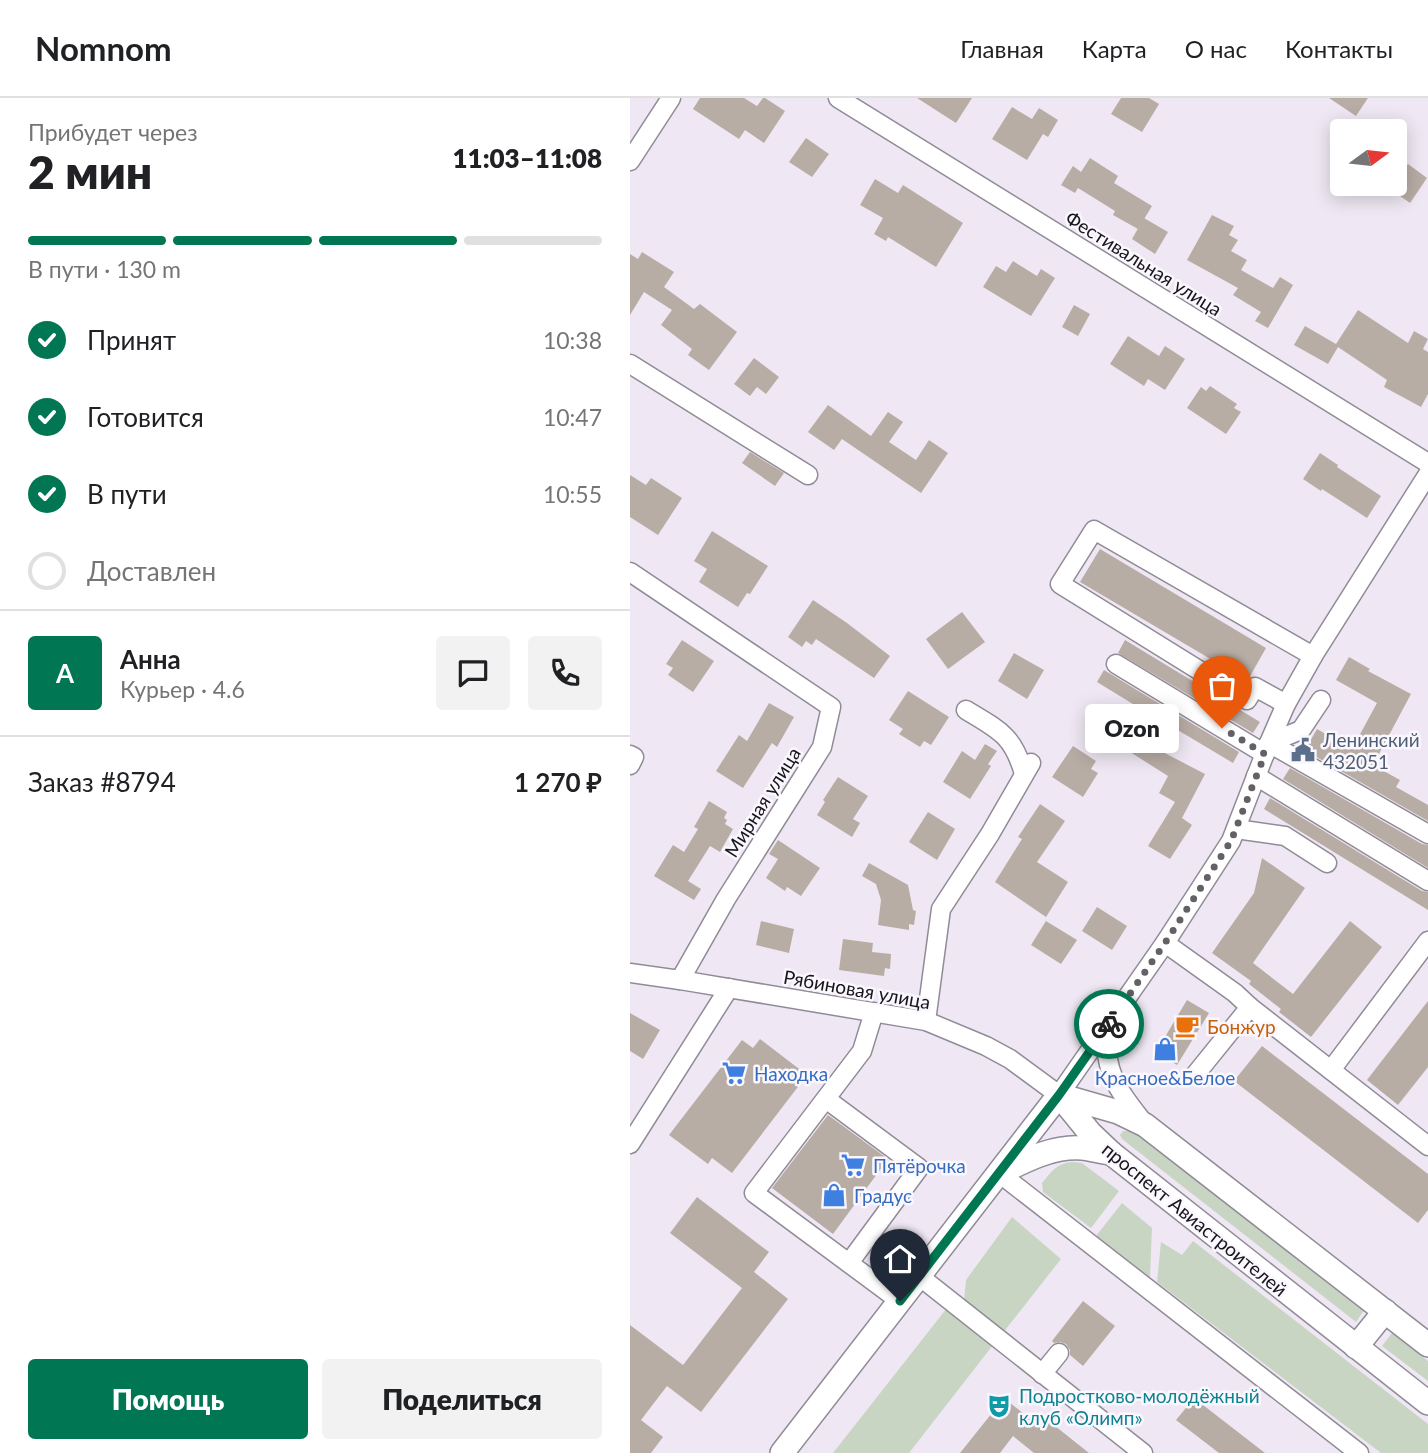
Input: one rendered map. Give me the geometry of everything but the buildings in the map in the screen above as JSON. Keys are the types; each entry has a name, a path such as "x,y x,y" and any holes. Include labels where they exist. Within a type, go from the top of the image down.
{"main road":[{"name":"проспект Авиастроителей","path":"1059,1095 1118,1112 1145,1125 1428,1345"},
{"name":"проспект Авиастроителей","path":"1059,1095 1090,1133 1111,1153 1428,1404"},
{"path":"782,1453 1059,1095"},
{"path":"999,1173 1034,1156 1059,1149 1082,1148 1111,1153"},
{"path":"1356,1347 1385,1311"}],"street":[{"path":"630,161 671,98"},
{"name":"Фестивальная улица","path":"838,98 1428,463"},
{"path":"630,364 808,475"},
{"path":"1059,1095 1165,943 1231,841 1286,704 1313,656 1428,474"},
{"path":"1286,704 1255,687 1247,700 1060,584 1094,530 1313,656"},
{"name":"Мирная улица","path":"630,572 831,707 822,747 680,979"},
{"path":"1116,664 1428,834"},
{"path":"1267,748 1301,730 1321,701"},
{"path":"926,1021 941,909 990,834 1028,768 1002,732 966,710"},
{"path":"630,755 634,757 630,765"},
{"path":"1256,776 1428,881"},
{"path":"1236,830 1285,836 1327,863"},
{"path":"1331,1070 1428,942"},
{"path":"1165,943 1235,993 1428,1146"},
{"name":"Рябиновая улица","path":"630,973 926,1021 1010,1059 1059,1095"},
{"path":"630,1144 729,988"},
{"path":"1195,1075 1250,1007"},
{"path":"874,1012 862,1051 754,1193 900,1301"},
{"path":"1105,1030 1110,1073 1145,1125"},
{"path":"826,1099 919,1168 849,1264"},
{"path":"999,1173 1359,1453"},
{"path":"919,1276 1143,1453"},
{"path":"1042,1374 1059,1353"}],"green space":[{"path":"1123,1131 1139,1134 1365,1309 1356,1322 1122,1139 1120,1135"},
{"path":"1082,1163 1119,1191 1091,1228 1043,1192 1042,1183 1051,1172 1062,1164"},
{"path":"1122,1203 1152,1228 1150,1277 1096,1236"},
{"path":"1012,1217 1061,1259 1002,1334 964,1301 966,1280"},
{"path":"1193,1241 1428,1424 1428,1453 1381,1453 1157,1282 1161,1242 1182,1255"},
{"path":"947,1308 993,1345 909,1453 833,1453"},
{"path":"1392,1333 1428,1361 1428,1381 1382,1346"}],"way so far":[{"path":"1109,1024 1231,841 1265,754 1222,728"}],"place":[{"name":"Ozon","path":"1222,728"},
{"name":"Ленинский 432051","path":"1303,750"},
{"name":"Бонжур","path":"1187,1026"},
{"name":"Красное&Белое","path":"1165,1049"},
{"name":"Находка","path":"734,1073"},
{"name":"Пятёрочка","path":"853,1165"},
{"name":"Градус","path":"834,1195"},
{"name":"Подростково-молодёжный клуб «Олимп»","path":"999,1406"}],"route":[{"path":"900,1301 1059,1095 1109,1024"}]}
